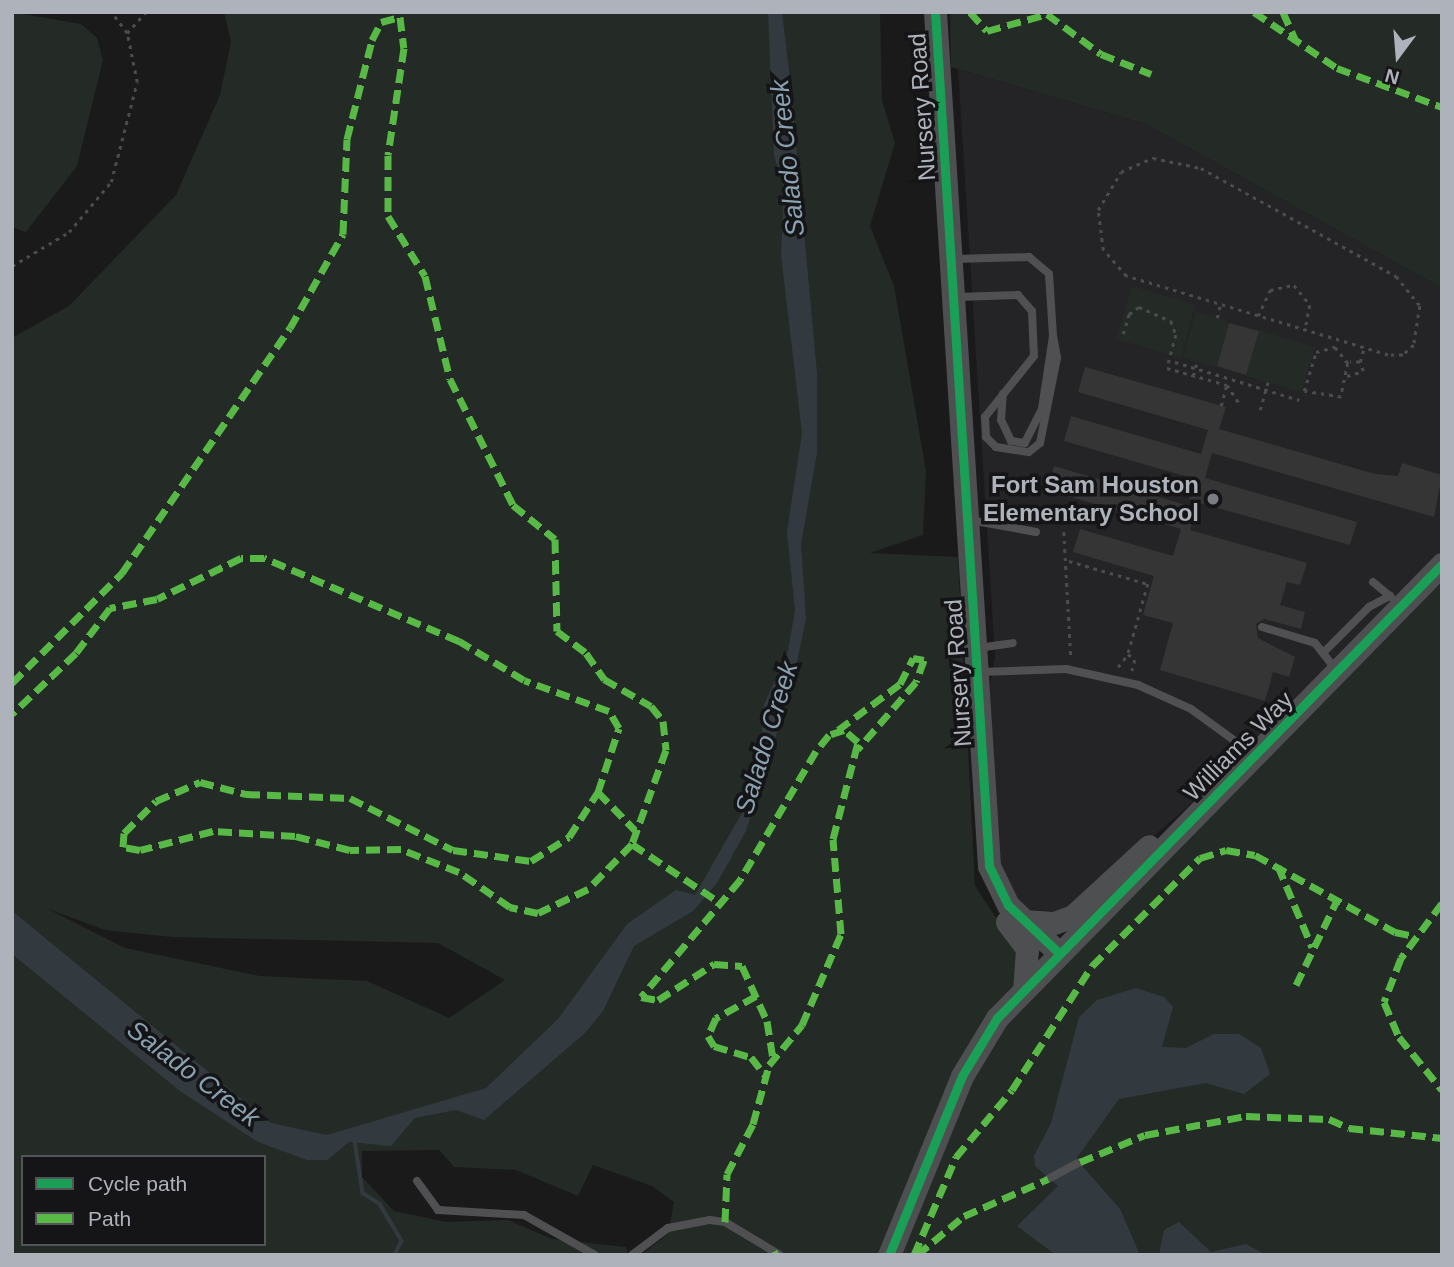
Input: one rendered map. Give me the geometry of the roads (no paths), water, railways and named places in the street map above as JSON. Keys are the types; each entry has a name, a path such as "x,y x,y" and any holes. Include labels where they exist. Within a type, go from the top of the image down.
{"street":[{"name":"Nursery Road","path":"935,12 985,836 996,890 1024,921 1059,953"},
{"name":"Williams Way","path":"1059,953 1338,672 1395,601 1442,564"},
{"path":"1024,921 1054,923 1073,916 1135,856 1194,818"},
{"path":"985,836 979,881 1025,943 1024,988"},
{"path":"889,1255 974,1052 1024,988 1059,953"}],"lane":[{"path":"950,260 1029,257 1043,263 1051,281 1053,336 1042,409 1025,443 1011,441 1001,420 1003,394"},
{"path":"953,298 1018,295 1030,303 1036,350 987,411 987,441 1034,450 1049,412 1058,358 1053,336"},
{"path":"967,521 1036,532"},
{"path":"1324,652 1395,601 1373,582"},
{"path":"1262,626 1324,652 1338,672"},
{"path":"975,649 1013,643"},
{"path":"977,672 1066,669 1138,685 1191,709 1255,756"},
{"path":"1048,1179 1080,1162"},
{"path":"417,1181 438,1210 524,1215 595,1255"},
{"path":"632,1255 668,1228 710,1220 725,1222 780,1255"}],"water":[{"name":"Salado Creek","path":"768,12 782,12 790,79 817,373 817,453 801,544 806,619 797,662 774,710 777,732 746,831 717,883 693,911 634,946 603,1011 585,1033 484,1120 456,1110 415,1118 391,1146 349,1142 327,1160 307,1160 258,1142 180,1091 12,954 12,911 271,1123 327,1135 486,1088 558,1019 627,924 676,890 695,895 747,804 761,758 763,707 788,651 795,610 787,532 802,433 781,255 784,188 774,155"},
{"path":"1136,988 1164,997 1173,1007 1162,1047 1186,1048 1214,1034 1239,1034 1261,1048 1270,1074 1244,1094 1206,1083 1119,1099 1076,1159 1120,1209 1140,1255 1056,1255 1017,1226 1058,1186 1035,1166 1034,1156 1051,1123 1079,1017 1097,1000"},
{"path":"1179,1222 1211,1252 1246,1244 1266,1255 1159,1255 1164,1230"}],"waterway":[{"path":"355,1141 363,1193 380,1204 402,1241 395,1255"}],"place":[{"name":"Fort Sam Houston Elementary School","path":"1213,499"}]}
